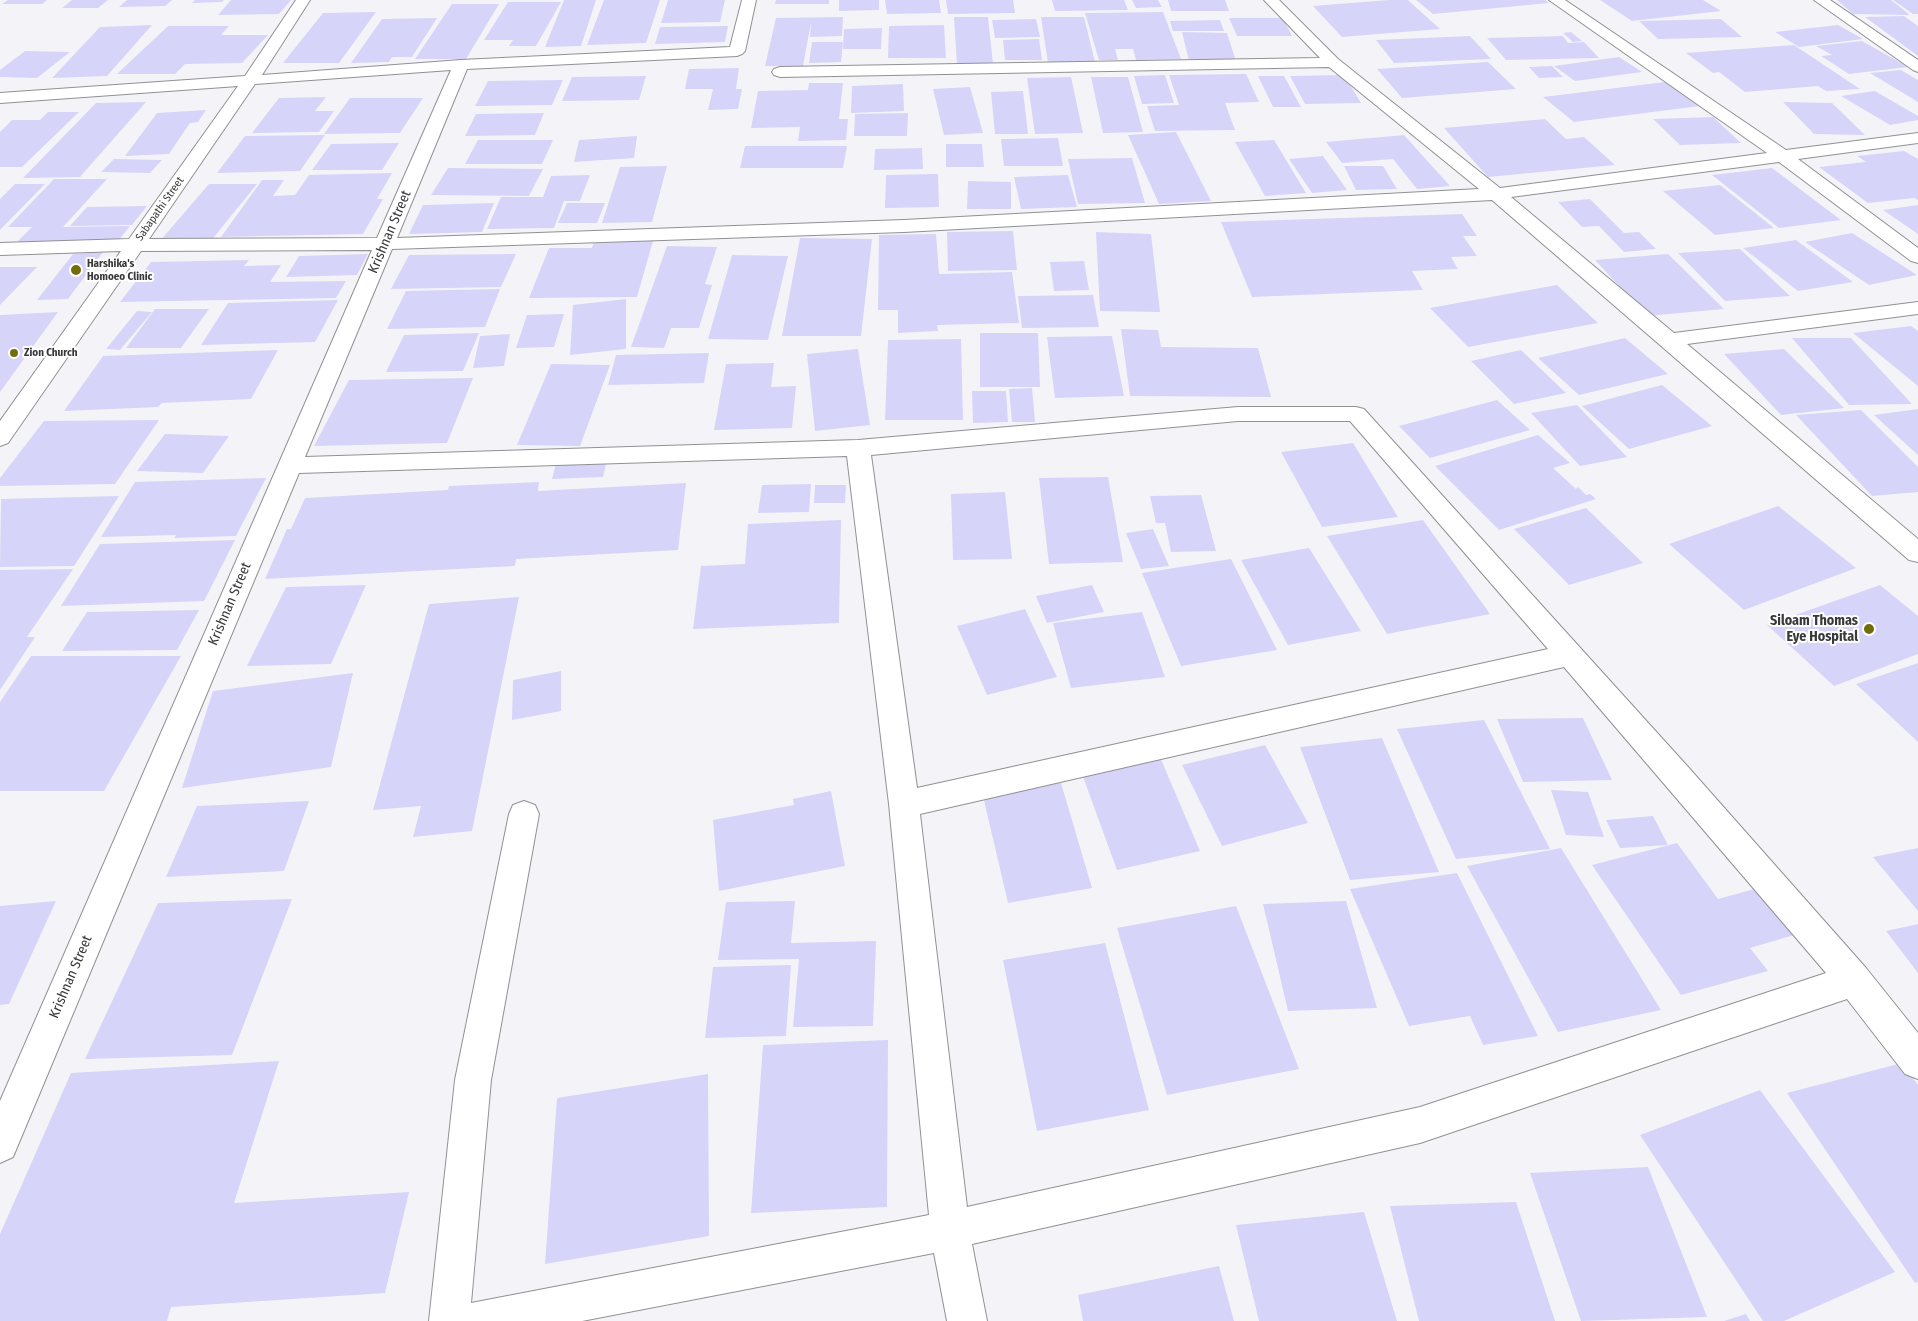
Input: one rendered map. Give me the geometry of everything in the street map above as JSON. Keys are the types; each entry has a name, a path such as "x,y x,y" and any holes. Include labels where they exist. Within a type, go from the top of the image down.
{"street":[{"name":"Sabapathi Street","path":"0,437 251,79 303,0"},
{"path":"0,98 461,65 737,51 749,0"},
{"path":"1271,0 1333,62 1496,194 1918,553"},
{"path":"1556,0 1784,157 1918,257"},
{"path":"1820,0 1918,67"},
{"path":"780,72 1333,62"},
{"name":"Krishnan Street","path":"0,1144 461,65"},
{"path":"0,249 135,245 385,244 904,226 1496,194 1918,138"},
{"path":"1669,340 1918,308"},
{"path":"290,465 858,448 1238,414 1356,414 1678,777 1854,980 1918,1061"},
{"path":"858,448 904,804 950,1230 967,1321"},
{"path":"904,804 1569,655"},
{"path":"449,1321 474,1080 524,814"},
{"path":"477,1321 950,1230 1420,1125 1854,980"}],"building":[{"path":"8,0 47,0 42,4 2,4"},
{"path":"72,0 108,0 98,8 62,8"},
{"path":"127,0 172,0 165,6 119,7"},
{"path":"195,0 224,0 222,2 192,3"},
{"path":"231,0 291,0 279,14 218,15"},
{"path":"564,0 596,0 581,46 545,47"},
{"path":"604,0 660,0 646,43 587,45"},
{"path":"668,0 725,0 720,22 661,23"},
{"path":"776,0 829,0 829,4 775,4"},
{"path":"839,0 879,0 879,10 839,11"},
{"path":"885,0 939,0 941,13 887,14"},
{"path":"946,0 1013,0 1015,13 948,14"},
{"path":"1052,0 1124,0 1128,10 1055,11"},
{"path":"1132,0 1158,0 1162,7 1136,8"},
{"path":"1168,0 1225,0 1229,11 1171,11"},
{"path":"1408,0 1440,29 1342,37 1313,6"},
{"path":"1416,0 1545,0 1549,3 1433,14"},
{"path":"1600,0 1703,0 1721,11 1632,21"},
{"path":"1837,0 1891,0 1910,15 1853,14"},
{"path":"1893,0 1918,0 1918,14 1913,14"},
{"path":"508,2 561,2 536,46 509,46 513,40 484,40"},
{"path":"452,4 499,4 466,59 415,59"},
{"path":"376,12 339,63 283,63 323,13"},
{"path":"1163,12 1181,59 1136,60 1133,49 1115,49 1118,60 1099,60 1085,13"},
{"path":"1904,16 1918,26 1918,56 1865,17"},
{"path":"843,17 842,36 810,37 811,22 803,66 765,66 776,18"},
{"path":"954,17 988,17 993,64 957,65"},
{"path":"1041,17 1084,17 1095,62 1048,63"},
{"path":"437,18 412,57 392,57 389,62 351,63 382,19"},
{"path":"1229,18 1283,18 1292,36 1237,36"},
{"path":"1036,19 1040,37 995,38 992,20"},
{"path":"1721,19 1742,37 1658,39 1639,21"},
{"path":"1220,20 1224,31 1173,31 1170,21"},
{"path":"152,25 107,76 52,78 100,27"},
{"path":"944,25 946,58 888,58 889,26"},
{"path":"1838,25 1863,39 1799,47 1775,32"},
{"path":"168,26 229,26 221,35 268,35 242,63 185,64 175,74 117,74"},
{"path":"728,26 725,42 655,44 660,27"},
{"path":"882,28 881,49 843,49 844,29"},
{"path":"1182,32 1227,33 1236,61 1189,61"},
{"path":"1571,32 1582,41 1573,42 1563,33"},
{"path":"1470,36 1491,59 1394,63 1376,40"},
{"path":"1563,36 1568,43 1584,42 1599,58 1506,60 1487,38"},
{"path":"1039,39 1042,60 1005,60 1003,40"},
{"path":"1862,41 1908,67 1849,74 1821,56 1832,55 1816,46"},
{"path":"812,42 843,42 841,62 809,63"},
{"path":"1794,45 1860,89 1826,91 1818,86 1745,92 1719,72 1713,73 1686,53"},
{"path":"25,51 70,52 37,78 0,77 0,70"},
{"path":"1619,57 1642,72 1575,81 1554,66"},
{"path":"1488,62 1516,89 1402,98 1377,69"},
{"path":"1552,66 1563,77 1539,78 1529,67"},
{"path":"739,68 736,89 742,89 738,109 708,110 713,89 685,89 689,69"},
{"path":"1901,70 1918,80 1918,102 1870,73"},
{"path":"1246,74 1259,102 1225,103 1235,130 1155,131 1147,106 1179,105 1169,75"},
{"path":"1165,75 1174,103 1142,104 1134,76"},
{"path":"1344,75 1361,103 1305,104 1290,76"},
{"path":"646,76 639,100 562,101 572,77"},
{"path":"1258,76 1284,76 1301,107 1273,107"},
{"path":"1071,77 1083,133 1035,134 1027,78"},
{"path":"1091,77 1128,77 1143,132 1103,133"},
{"path":"563,80 552,105 475,106 488,81"},
{"path":"1665,82 1700,106 1574,122 1543,97"},
{"path":"809,83 843,83 839,119 848,119 846,140 798,141 800,127 751,128 758,91 808,90"},
{"path":"903,84 904,111 851,113 852,86"},
{"path":"970,87 983,133 944,135 933,89"},
{"path":"1023,91 1028,134 995,134 991,92"},
{"path":"1875,91 1918,116 1918,120 1890,125 1841,96"},
{"path":"326,97 315,111 334,111 319,132 252,133 279,98"},
{"path":"350,98 423,98 400,133 324,134"},
{"path":"146,102 80,177 23,178 96,103"},
{"path":"1783,102 1832,103 1865,135 1814,134"},
{"path":"206,110 198,122 190,123 169,154 125,156 157,113"},
{"path":"48,112 79,112 22,167 0,167 0,132 12,120 40,120"},
{"path":"544,113 535,135 465,136 476,114"},
{"path":"908,113 907,136 854,136 855,114"},
{"path":"1713,117 1741,143 1680,145 1653,119"},
{"path":"1545,119 1566,139 1584,137 1615,165 1488,177 1444,128"},
{"path":"1176,132 1211,201 1159,204 1128,135"},
{"path":"325,135 300,171 217,173 245,136"},
{"path":"1404,135 1450,186 1417,189 1393,159 1342,163 1326,142"},
{"path":"637,136 634,158 574,162 579,140"},
{"path":"1058,138 1063,166 1004,166 1001,139"},
{"path":"478,140 553,140 542,164 465,164"},
{"path":"1274,140 1306,193 1265,196 1235,142"},
{"path":"399,143 382,170 312,170 331,144"},
{"path":"946,144 982,144 984,167 946,167"},
{"path":"745,146 847,146 843,168 740,168"},
{"path":"922,148 923,169 874,170 875,149"},
{"path":"1904,151 1918,159 1918,200 1914,198 1868,203 1819,167 1866,162 1857,156"},
{"path":"1323,156 1347,190 1312,193 1289,159"},
{"path":"1132,158 1145,203 1078,204 1068,159"},
{"path":"114,159 162,160 150,173 101,172"},
{"path":"667,166 652,222 602,223 620,167"},
{"path":"1344,166 1383,166 1397,189 1356,190"},
{"path":"448,168 543,169 529,196 431,195"},
{"path":"1772,168 1841,220 1779,228 1712,175"},
{"path":"392,173 377,199 383,199 363,234 221,237 262,180 284,180 273,196 295,195 309,175"},
{"path":"938,174 939,207 885,208 886,175"},
{"path":"590,175 580,201 564,201 554,228 487,229 501,197 543,197 551,176"},
{"path":"1068,175 1077,207 1021,209 1014,177"},
{"path":"54,179 107,179 63,227 130,226 118,241 17,242 32,227 8,227"},
{"path":"968,181 1011,182 1011,209 967,209"},
{"path":"15,184 45,184 0,230 0,199"},
{"path":"209,184 257,184 210,242 159,242"},
{"path":"1720,185 1774,228 1715,235 1663,191"},
{"path":"1590,199 1624,233 1639,232 1656,249 1624,252 1599,226 1582,227 1558,202"},
{"path":"494,203 482,232 409,234 423,205"},
{"path":"567,203 605,203 597,223 558,223"},
{"path":"1918,205 1918,234 1883,210"},
{"path":"147,206 132,225 70,226 87,207"},
{"path":"1462,214 1477,236 1463,236 1477,256 1451,257 1458,269 1412,271 1423,290 1252,297 1221,222"},
{"path":"1013,231 1017,270 948,271 947,232"},
{"path":"1096,232 1151,234 1160,312 1100,311"},
{"path":"1852,233 1917,275 1869,285 1805,242"},
{"path":"936,234 939,274 1012,272 1019,323 937,325 938,331 898,333 898,310 878,310 879,235"},
{"path":"800,238 872,239 861,336 782,336"},
{"path":"1796,240 1853,282 1798,291 1743,248"},
{"path":"594,241 653,241 637,297 529,298 549,248 592,248"},
{"path":"667,246 717,247 705,284 712,285 699,328 671,328 664,348 631,347"},
{"path":"1740,249 1790,296 1725,301 1678,253"},
{"path":"103,252 68,299 37,300 73,254"},
{"path":"368,254 357,275 286,277 299,256"},
{"path":"516,254 501,287 391,289 409,255"},
{"path":"1668,254 1724,309 1647,316 1595,260"},
{"path":"732,255 788,256 768,340 708,339"},
{"path":"249,260 244,266 281,265 270,282 346,281 336,298 120,302 151,262"},
{"path":"1084,261 1089,290 1054,291 1050,262"},
{"path":"0,267 37,267 0,305"},
{"path":"1557,285 1598,323 1468,347 1430,308"},
{"path":"500,289 485,327 387,329 406,291"},
{"path":"1093,295 1099,327 1022,328 1018,296"},
{"path":"626,299 626,349 570,355 573,305"},
{"path":"338,300 315,342 201,345 228,303"},
{"path":"155,309 209,309 181,348 126,348"},
{"path":"137,311 152,312 120,350 106,349"},
{"name":"Zion Church","path":"58,312 0,392 0,315"},
{"path":"564,314 554,347 516,348 527,315"},
{"path":"1911,326 1918,331 1918,386 1853,333"},
{"path":"1121,329 1158,330 1161,347 1258,348 1271,397 1130,396"},
{"path":"479,333 463,371 386,372 404,335"},
{"path":"980,333 1038,333 1040,387 980,387"},
{"path":"510,334 504,366 473,368 480,336"},
{"path":"1112,336 1124,396 1055,398 1047,337"},
{"path":"1625,338 1668,374 1579,395 1538,358"},
{"path":"1792,338 1851,338 1912,404 1849,405"},
{"path":"961,339 963,420 885,420 888,340"},
{"path":"858,349 870,425 815,431 807,354"},
{"path":"1784,349 1844,408 1781,415 1724,354"},
{"path":"278,350 251,399 162,403 158,407 64,411 103,356"},
{"path":"1521,350 1566,393 1514,404 1471,361"},
{"path":"709,353 704,383 608,385 616,355"},
{"path":"774,363 771,387 796,386 792,428 714,430 726,364"},
{"path":"551,364 610,365 580,446 517,445"},
{"path":"473,378 447,443 314,446 349,380"},
{"path":"1662,385 1712,426 1629,449 1582,406"},
{"path":"1032,388 1035,422 1012,422 1009,389"},
{"path":"972,391 1006,391 1008,422 973,423"},
{"path":"1497,400 1530,430 1430,458 1399,426"},
{"path":"1577,405 1627,457 1580,466 1531,413"},
{"path":"1918,409 1918,455 1874,415"},
{"path":"1861,410 1918,467 1918,492 1872,496 1796,415"},
{"path":"159,420 115,484 0,486 0,478 44,421"},
{"path":"165,434 229,436 203,473 137,471"},
{"path":"1538,435 1570,463 1553,468 1576,489 1578,487 1586,495 1590,494 1596,499 1499,530 1435,466"},
{"path":"1353,443 1398,517 1322,527 1281,452"},
{"path":"609,451 603,477 552,479 559,452"},
{"path":"1108,477 1123,562 1049,564 1039,478"},
{"path":"266,478 236,536 174,538 176,535 101,537 135,482"},
{"path":"539,482 538,491 686,483 678,550 516,559 515,566 265,579 287,529 291,529 305,498 448,490 449,486"},
{"path":"811,484 809,512 758,513 762,485"},
{"path":"815,485 846,485 845,503 814,503"},
{"path":"1005,492 1012,559 953,560 951,494"},
{"path":"1201,495 1216,551 1171,552 1165,523 1156,523 1150,496"},
{"path":"119,496 74,566 0,567 1,499"},
{"path":"1778,506 1856,568 1744,610 1669,544"},
{"path":"1586,508 1643,563 1569,585 1514,529"},
{"path":"841,520 839,623 693,629 701,566 745,564 748,524"},
{"path":"1423,520 1490,614 1387,634 1327,536"},
{"path":"1153,529 1169,566 1141,569 1126,533"},
{"path":"235,540 204,601 61,606 100,544"},
{"path":"1309,548 1361,631 1288,645 1241,560"},
{"path":"1231,559 1277,650 1181,666 1142,573"},
{"path":"73,569 27,637 35,637 0,690 0,570"},
{"path":"366,585 331,664 247,666 286,587"},
{"path":"1092,585 1104,612 1047,623 1036,596"},
{"path":"1880,585 1918,616 1918,654 1834,686 1767,625"},
{"path":"519,597 472,831 413,837 421,806 373,810 429,604"},
{"path":"1025,609 1057,677 987,695 957,626"},
{"path":"199,610 177,650 62,651 87,612"},
{"path":"1142,612 1165,677 1071,688 1053,623"},
{"path":"31,656 181,656 104,791 0,791 0,702"},
{"path":"1918,663 1918,742 1856,684"},
{"path":"561,671 561,711 512,720 513,680"},
{"path":"353,673 331,767 182,788 213,691"},
{"path":"1583,718 1612,780 1523,782 1497,719"},
{"path":"1484,720 1550,849 1456,859 1397,729"},
{"path":"1382,738 1439,872 1350,880 1300,747"},
{"path":"1265,745 1308,823 1222,846 1182,765"},
{"path":"1160,757 1200,851 1117,870 1082,774"},
{"path":"1061,783 1092,888 1008,903 983,796"},
{"path":"1551,790 1588,792 1604,837 1566,835"},
{"path":"831,791 845,866 719,891 713,820 794,805 793,799"},
{"path":"309,801 284,871 166,877 197,806"},
{"path":"1653,816 1668,845 1620,848 1606,820"},
{"path":"1677,843 1718,899 1758,888 1794,935 1750,948 1768,971 1681,995 1592,865"},
{"path":"1561,848 1661,1010 1558,1032 1467,866"},
{"path":"1918,848 1918,911 1873,857"},
{"path":"1457,873 1538,1036 1483,1045 1470,1016 1409,1026 1350,889"},
{"path":"292,899 232,1055 85,1059 158,903"},
{"path":"56,901 9,1004 0,1005 0,906"},
{"path":"795,901 791,943 876,941 873,1026 793,1027 799,959 718,960 726,902"},
{"path":"1346,901 1377,1008 1288,1011 1263,904"},
{"path":"1236,906 1299,1069 1167,1095 1117,928"},
{"path":"1918,924 1918,973 1886,931"},
{"path":"1105,943 1149,1110 1037,1131 1003,960"},
{"path":"791,965 786,1036 705,1038 713,967"},
{"path":"888,1040 887,1207 751,1213 763,1045"},
{"path":"279,1061 234,1203 409,1192 385,1293 171,1307 167,1321 0,1321 0,1234 71,1073"},
{"path":"1902,1063 1918,1085 1918,1282 1915,1283 1787,1093"},
{"path":"708,1074 709,1236 545,1264 557,1098"},
{"path":"1760,1090 1895,1272 1784,1321 1763,1321 1640,1135"},
{"path":"1648,1167 1707,1317 1581,1321 1530,1173"},
{"path":"1516,1202 1555,1321 1419,1321 1390,1206"},
{"path":"1364,1212 1397,1321 1259,1321 1236,1225"},
{"path":"1219,1266 1234,1321 1083,1321 1078,1295"},
{"path":"1746,1314 1750,1321 1724,1321"}],"place":[{"name":"Harshika's Homoeo Clinic","path":"76,270"},
{"name":"Zion Church","path":"14,353"},
{"name":"Siloam Thomas Eye Hospital","path":"1869,629"}]}
